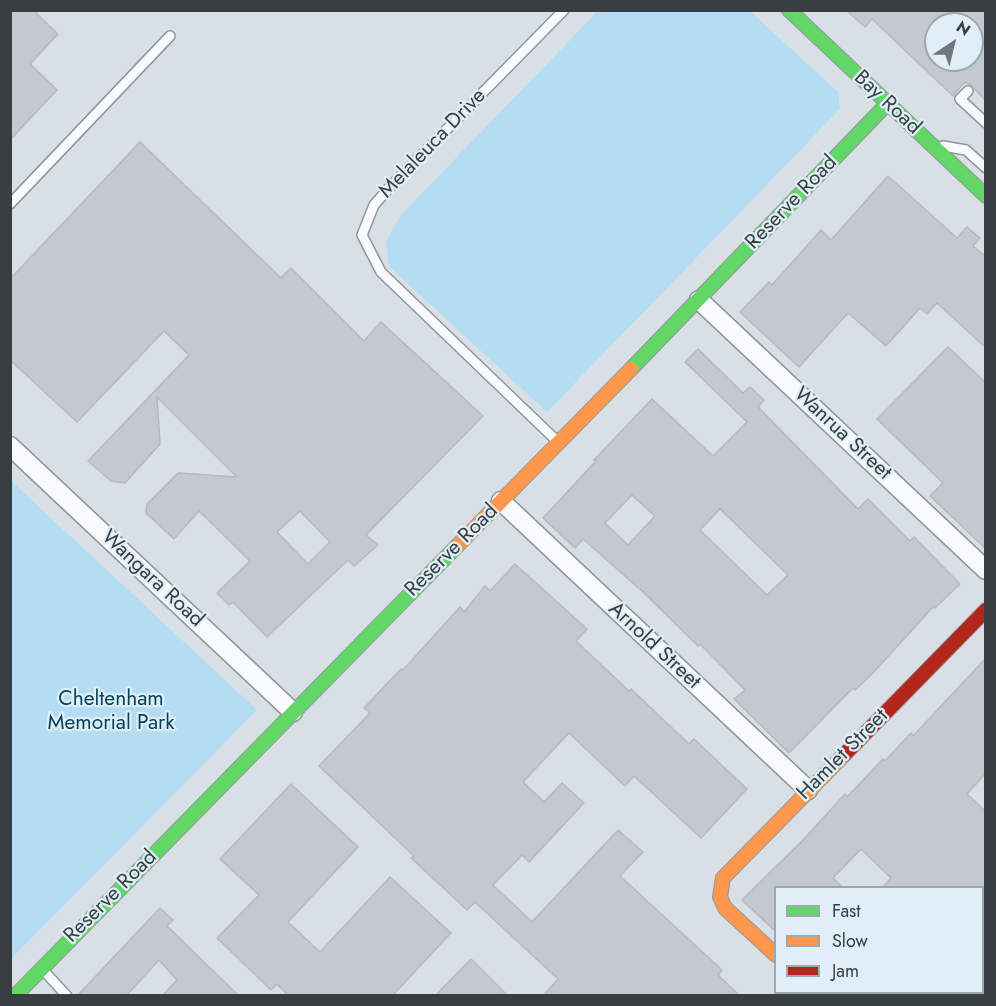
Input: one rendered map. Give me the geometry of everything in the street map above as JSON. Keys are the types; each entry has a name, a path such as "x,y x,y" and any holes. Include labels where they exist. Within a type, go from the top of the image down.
{"street":[{"name":"Bay Road","path":"793,12 986,196"},
{"name":"Reserve Road","path":"15,996 699,300 887,104"},
{"name":"Wanrua Street","path":"699,300 986,570"},
{"name":"Wangara Road","path":"10,446 293,712"},
{"name":"Arnold Street","path":"501,501 808,790"},
{"name":"Hamlet Street","path":"774,953 725,908 720,891 723,878 986,610"}],"lane":[{"name":"Melaleuca Drive","path":"558,442 381,272 362,235 374,205 389,188 564,10"},
{"path":"10,204 170,36"},
{"path":"968,92 960,99 986,123"},
{"path":"929,143 966,150 986,168"},
{"path":"41,968 67,996"}],"green space":[{"path":"598,11 750,11 838,92 840,109 547,412 389,266 386,241 401,215"},
{"name":"Cheltenham Memorial Park","path":"10,480 257,710 11,959 10,959"}],"building":[{"path":"10,10 33,10 58,34 30,64 57,90 10,140"},
{"path":"846,10 986,10 986,101 965,82 953,96 928,72 984,72 984,12 924,12 924,68 872,19 865,27"},
{"path":"140,142 281,278 291,268 364,341 381,322 483,416 366,535 378,545 354,566 348,560 267,637 233,602 229,605 217,593 250,561 199,511 174,539 146,513 147,504 178,473 237,477 157,397 160,444 125,483 111,481 88,461 189,355 164,331 77,422 10,360 10,279","holes":["300,511 330,542 308,564 277,532"]},
{"path":"888,176 957,238 967,227 980,238 973,246 986,257 986,348 937,303 927,314 920,308 886,346 848,313 799,367 740,312 769,282 772,285 821,230 831,240"},
{"path":"948,347 986,383 986,549 930,496 943,483 877,419"},
{"path":"698,349 743,393 750,387 764,400 758,407 858,509 868,499 910,541 914,537 960,584 935,608 934,606 871,675 855,690 853,688 789,753 734,699 745,690 700,644 698,646 642,591 583,539 575,548 543,518 652,399 713,456 747,422 685,362","holes":["632,495 655,516 628,545 605,523","720,509 788,575 767,595 700,530"]},
{"path":"515,564 587,629 576,641 689,744 694,739 747,789 701,838 634,776 625,786 569,733 523,782 544,802 562,783 584,803 529,862 522,855 493,885 532,922 618,830 643,852 620,876 722,970 718,975 740,996 543,996 558,979 475,902 467,910 319,766 370,713 364,708 401,669 403,670 460,607 464,612 485,586 490,591"},
{"path":"986,658 986,773 967,794 986,812 986,888 984,886 884,886 891,878 861,849 833,878 841,886 774,886 774,930 742,900 804,839 845,794 847,797 911,733 913,736"},
{"path":"291,784 358,847 288,922 320,952 390,877 451,933 392,996 289,996 277,984 271,990 217,938 259,895 220,859"},
{"path":"160,908 173,920 167,926 239,996 162,996 177,980 159,960 126,996 77,996"},
{"path":"471,959 508,996 435,996"}],"traffic: fast":[{"path":"789,10 986,196"},
{"path":"631,369 887,104"},
{"path":"15,996 459,544"}],"traffic: slow":[{"path":"459,544 631,369"},
{"path":"774,953 725,908 720,897 723,878 844,755"}],"traffic: jam":[{"path":"844,755 986,610"}]}
